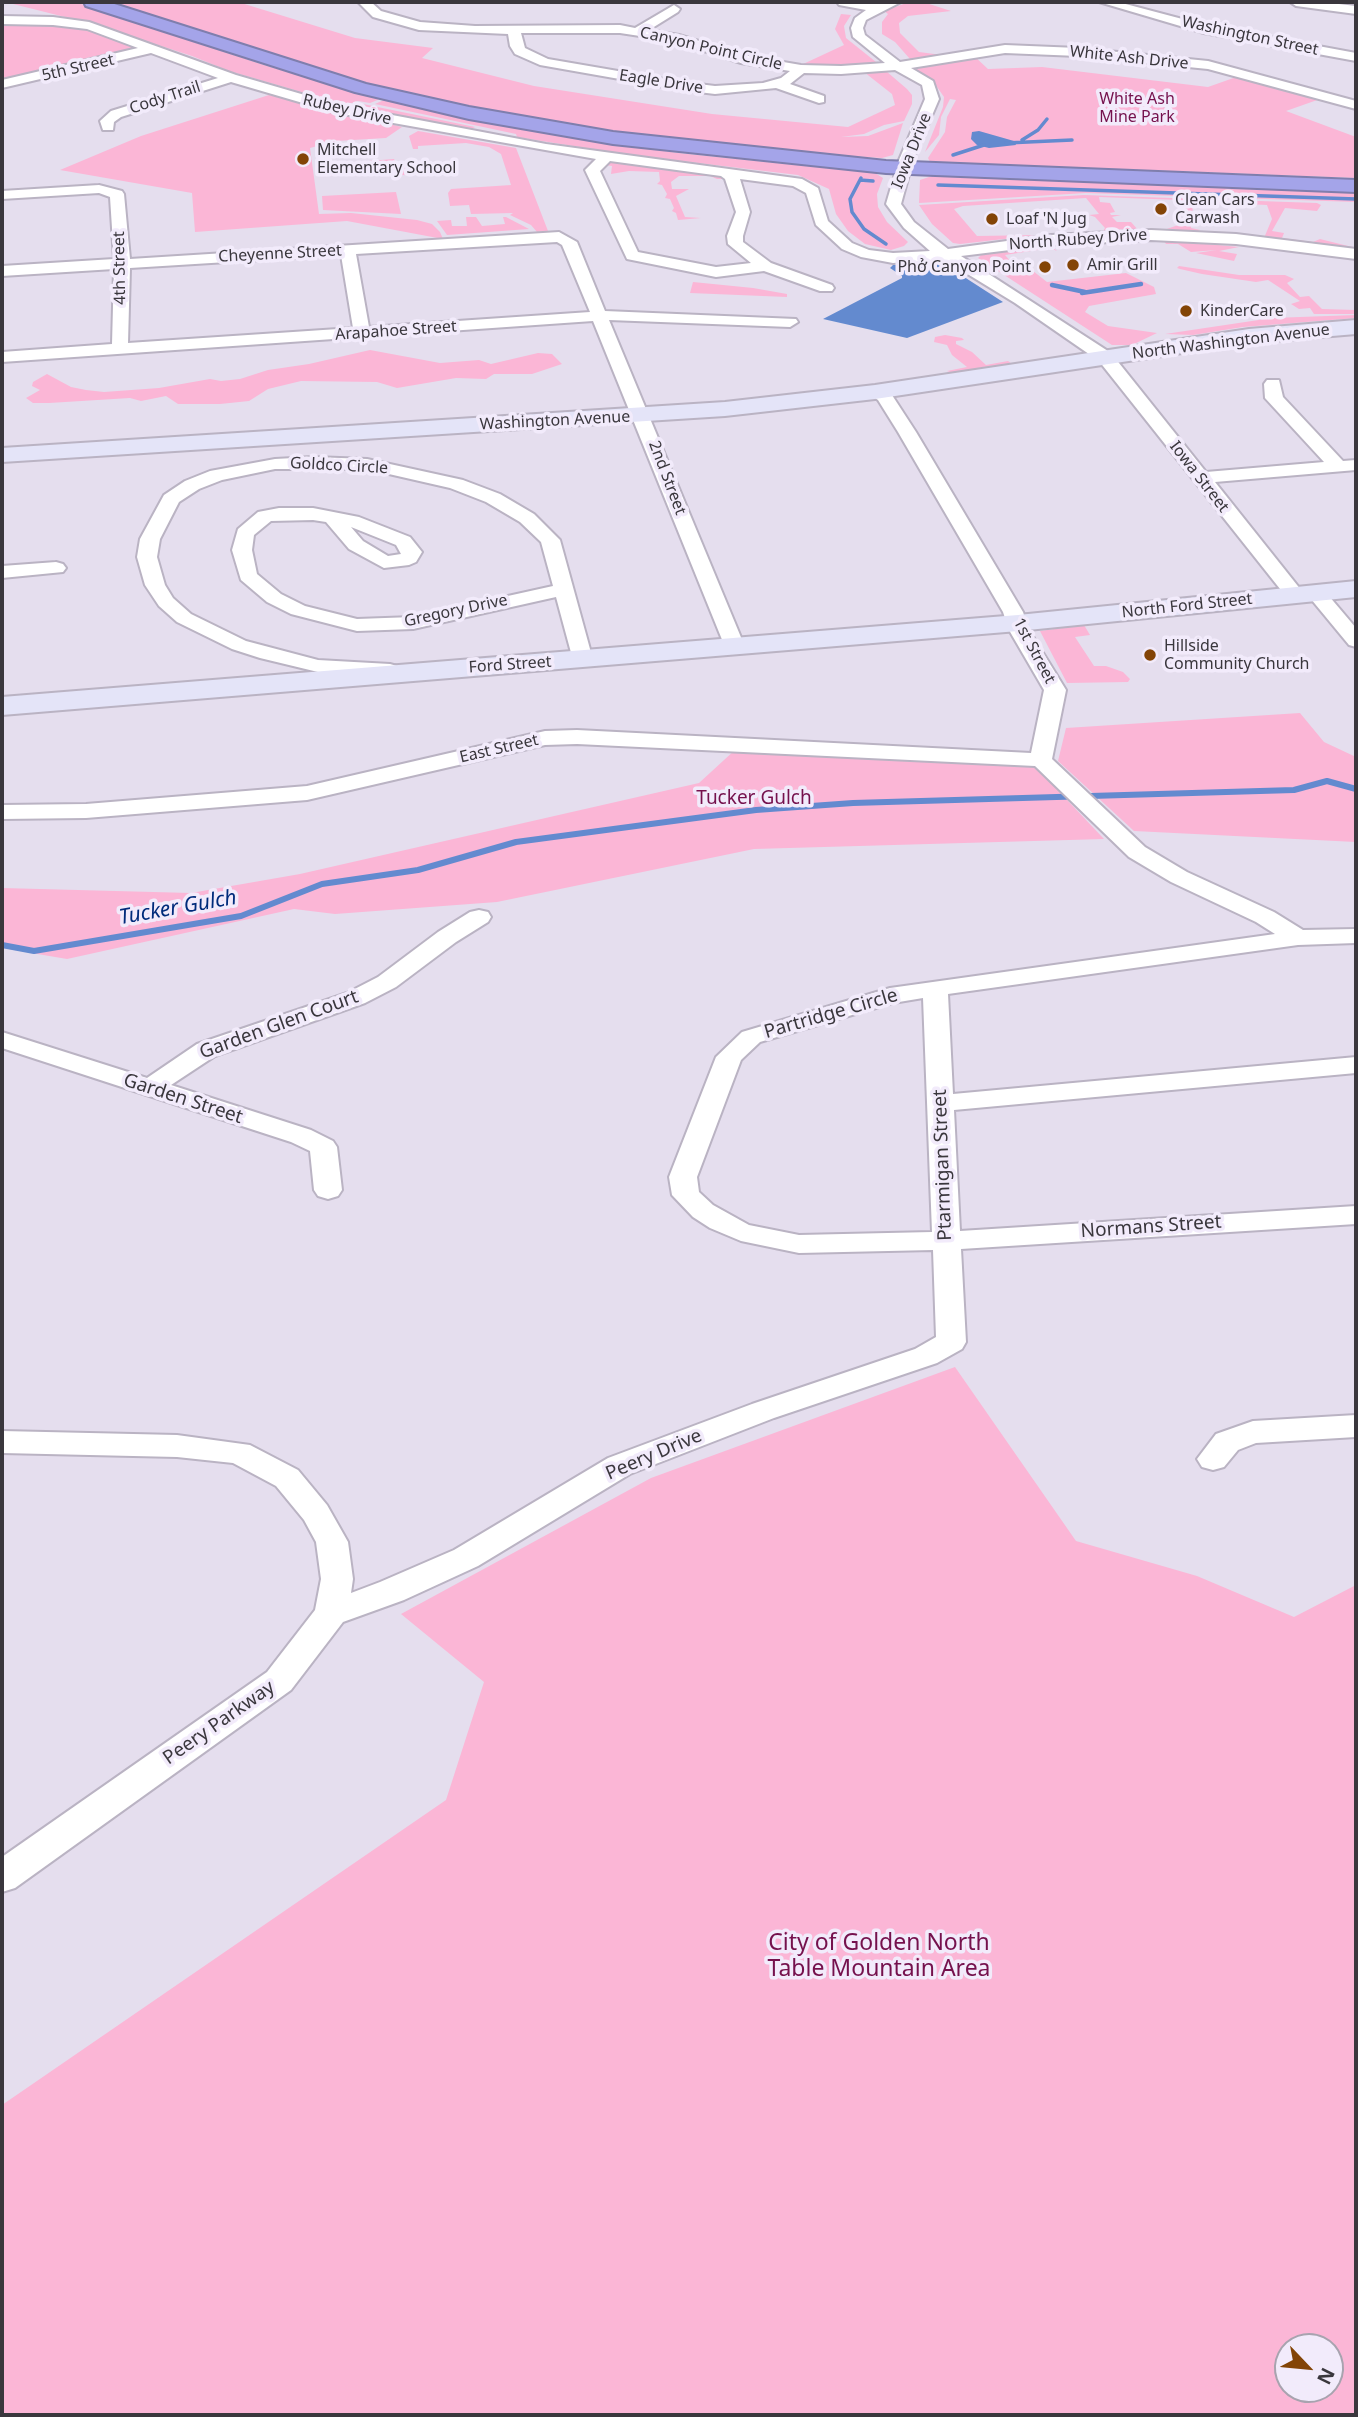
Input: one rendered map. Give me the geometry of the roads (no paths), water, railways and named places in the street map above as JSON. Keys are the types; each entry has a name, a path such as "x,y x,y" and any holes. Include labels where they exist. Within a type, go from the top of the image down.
{"highway":[{"path":"92,2 321,76 469,113 640,142 775,158 903,168 1356,186"}],"street":[{"name":"Canyon Point Circle","path":"364,2 377,14 419,26 466,30 583,27 639,32 682,40 731,55 801,69 900,68"},
{"path":"843,2 878,8 895,2"},
{"name":"Washington Street","path":"1105,2 1204,29 1356,57"},
{"path":"1296,2 1356,10"},
{"path":"1134,9 1155,3"},
{"name":"Iowa Drive","path":"878,8 861,19 857,28 859,37 915,83 927,88 932,99 903,168 893,204 914,231 946,255 1021,300 1105,357"},
{"path":"639,32 674,9"},
{"name":"Rubey Drive","path":"2,20 78,24 231,78 337,109 545,148"},
{"path":"514,29 520,51"},
{"name":"White Ash Drive","path":"900,68 982,47 1050,50 1226,68 1356,105"},
{"path":"731,55 756,48"},
{"name":"5th Street","path":"2,84 153,49"},
{"name":"Eagle Drive","path":"503,52 520,51 564,67 706,89 741,90 777,84 793,77 801,69"},
{"name":"Cody Trail","path":"108,127 107,121 116,114 231,78"},
{"path":"777,84 818,99"},
{"name":"North Rubey Drive","path":"545,148 605,158 778,178 810,188 815,195 821,222 830,233 847,246 866,254 893,258 946,255 1051,240 1151,235 1223,237 1356,254"},
{"path":"605,158 592,170 632,256 716,272 765,266"},
{"path":"725,173 732,177 743,212 735,236 736,244 765,266 826,288"},
{"name":"4th Street","path":"2,195 111,191 117,194 121,263 120,349"},
{"name":"Cheyenne Street","path":"2,271 559,237"},
{"name":"2nd Street","path":"559,237 569,242 735,647"},
{"path":"348,250 362,334"},
{"name":"Arapahoe Street","path":"2,357 600,317 790,322"},
{"name":"North Washington Avenue","path":"1105,357 1250,336 1356,327"},
{"name":"Washington Avenue","path":"2,455 642,416 875,392 1105,357"},
{"name":"Iowa Street","path":"1105,357 1201,478 1306,594"},
{"path":"1273,384 1274,398 1347,466"},
{"name":"1st Street","path":"875,392 884,396 900,421 1055,690 1041,760"},
{"name":"Goldco Circle","path":"410,673 318,666 279,657 239,645 184,618 166,602 149,570 147,557 156,525 171,499 192,485 217,475 275,464 313,462 386,467 436,477 493,498 527,517 550,540 583,660"},
{"path":"1201,478 1347,466"},
{"name":"Gregory Drive","path":"333,518 313,514 279,514 265,516 252,524 244,533 242,550 248,576 274,598 298,610 357,625 413,623 564,589"},
{"path":"2,572 56,568"},
{"name":"North Ford Street","path":"1018,623 1356,589"},
{"path":"1306,594 1356,641"},
{"name":"Goldco Circle","path":"184,618 186,624 204,641 248,659 298,673 306,680"},
{"name":"Ford Street","path":"2,706 1018,623"},
{"name":"East Street","path":"2,812 86,811 307,793 545,738 577,737 1041,760"},
{"path":"1041,760 1137,852 1179,877 1265,917 1298,938"},
{"name":"Garden Glen Court","path":"149,1088 206,1050 356,998 387,982 447,937 479,917"},
{"name":"Partridge Circle","path":"945,1241 799,1244 741,1232 703,1211 686,1195 683,1177 729,1057 744,1042 775,1028 890,996 1298,938 1356,936"},
{"name":"Ptarmigan Street","path":"935,988 951,1342"},
{"name":"Garden Street","path":"2,1040 301,1136 323,1147 328,1190"},
{"path":"942,1103 1356,1065"},
{"name":"Normans Street","path":"945,1241 1356,1215"},
{"name":"Peery Drive","path":"331,1613 392,1591 466,1558 619,1466 763,1411 926,1356 951,1342"},
{"path":"1213,1459 1227,1443 1253,1432 1356,1426"},
{"name":"Peery Parkway","path":"2,1442 177,1446 239,1453 287,1478 316,1513 332,1542 337,1579 331,1613 279,1681 2,1877"}],"water":[{"path":"979,131 1014,141 1016,145 989,148 977,145 971,139 972,132"},
{"path":"932,262 944,264 1003,302 907,338 823,319 902,278 890,268 893,265"}],"waterway":[{"path":"1022,140 1038,130 1047,119"},
{"path":"1006,143 1072,140"},
{"path":"953,155 984,145"},
{"path":"861,178 850,199 852,212 864,229 886,244"},
{"path":"860,180 873,181"},
{"path":"938,185 1356,199"},
{"path":"1082,293 1141,284"},
{"path":"1052,285 1085,292"},
{"name":"Tucker Gulch","path":"2,945 34,951 241,916 322,884 418,870 516,842 756,810 853,803 1294,790 1327,781 1356,789"}],"place":[{"name":"Mitchell Elementary School","path":"303,159"},
{"name":"Clean Cars Carwash","path":"1161,209"},
{"name":"Loaf 'N Jug","path":"992,219"},
{"name":"Amir Grill","path":"1073,265"},
{"name":"Phở Canyon Point","path":"1045,267"},
{"name":"KinderCare","path":"1186,311"},
{"name":"Hillside Community Church","path":"1150,655"}],"park label":[{"name":"White Ash Mine Park","path":"1137,108"},
{"name":"City of Golden North Table Mountain Area","path":"879,1956"}]}
